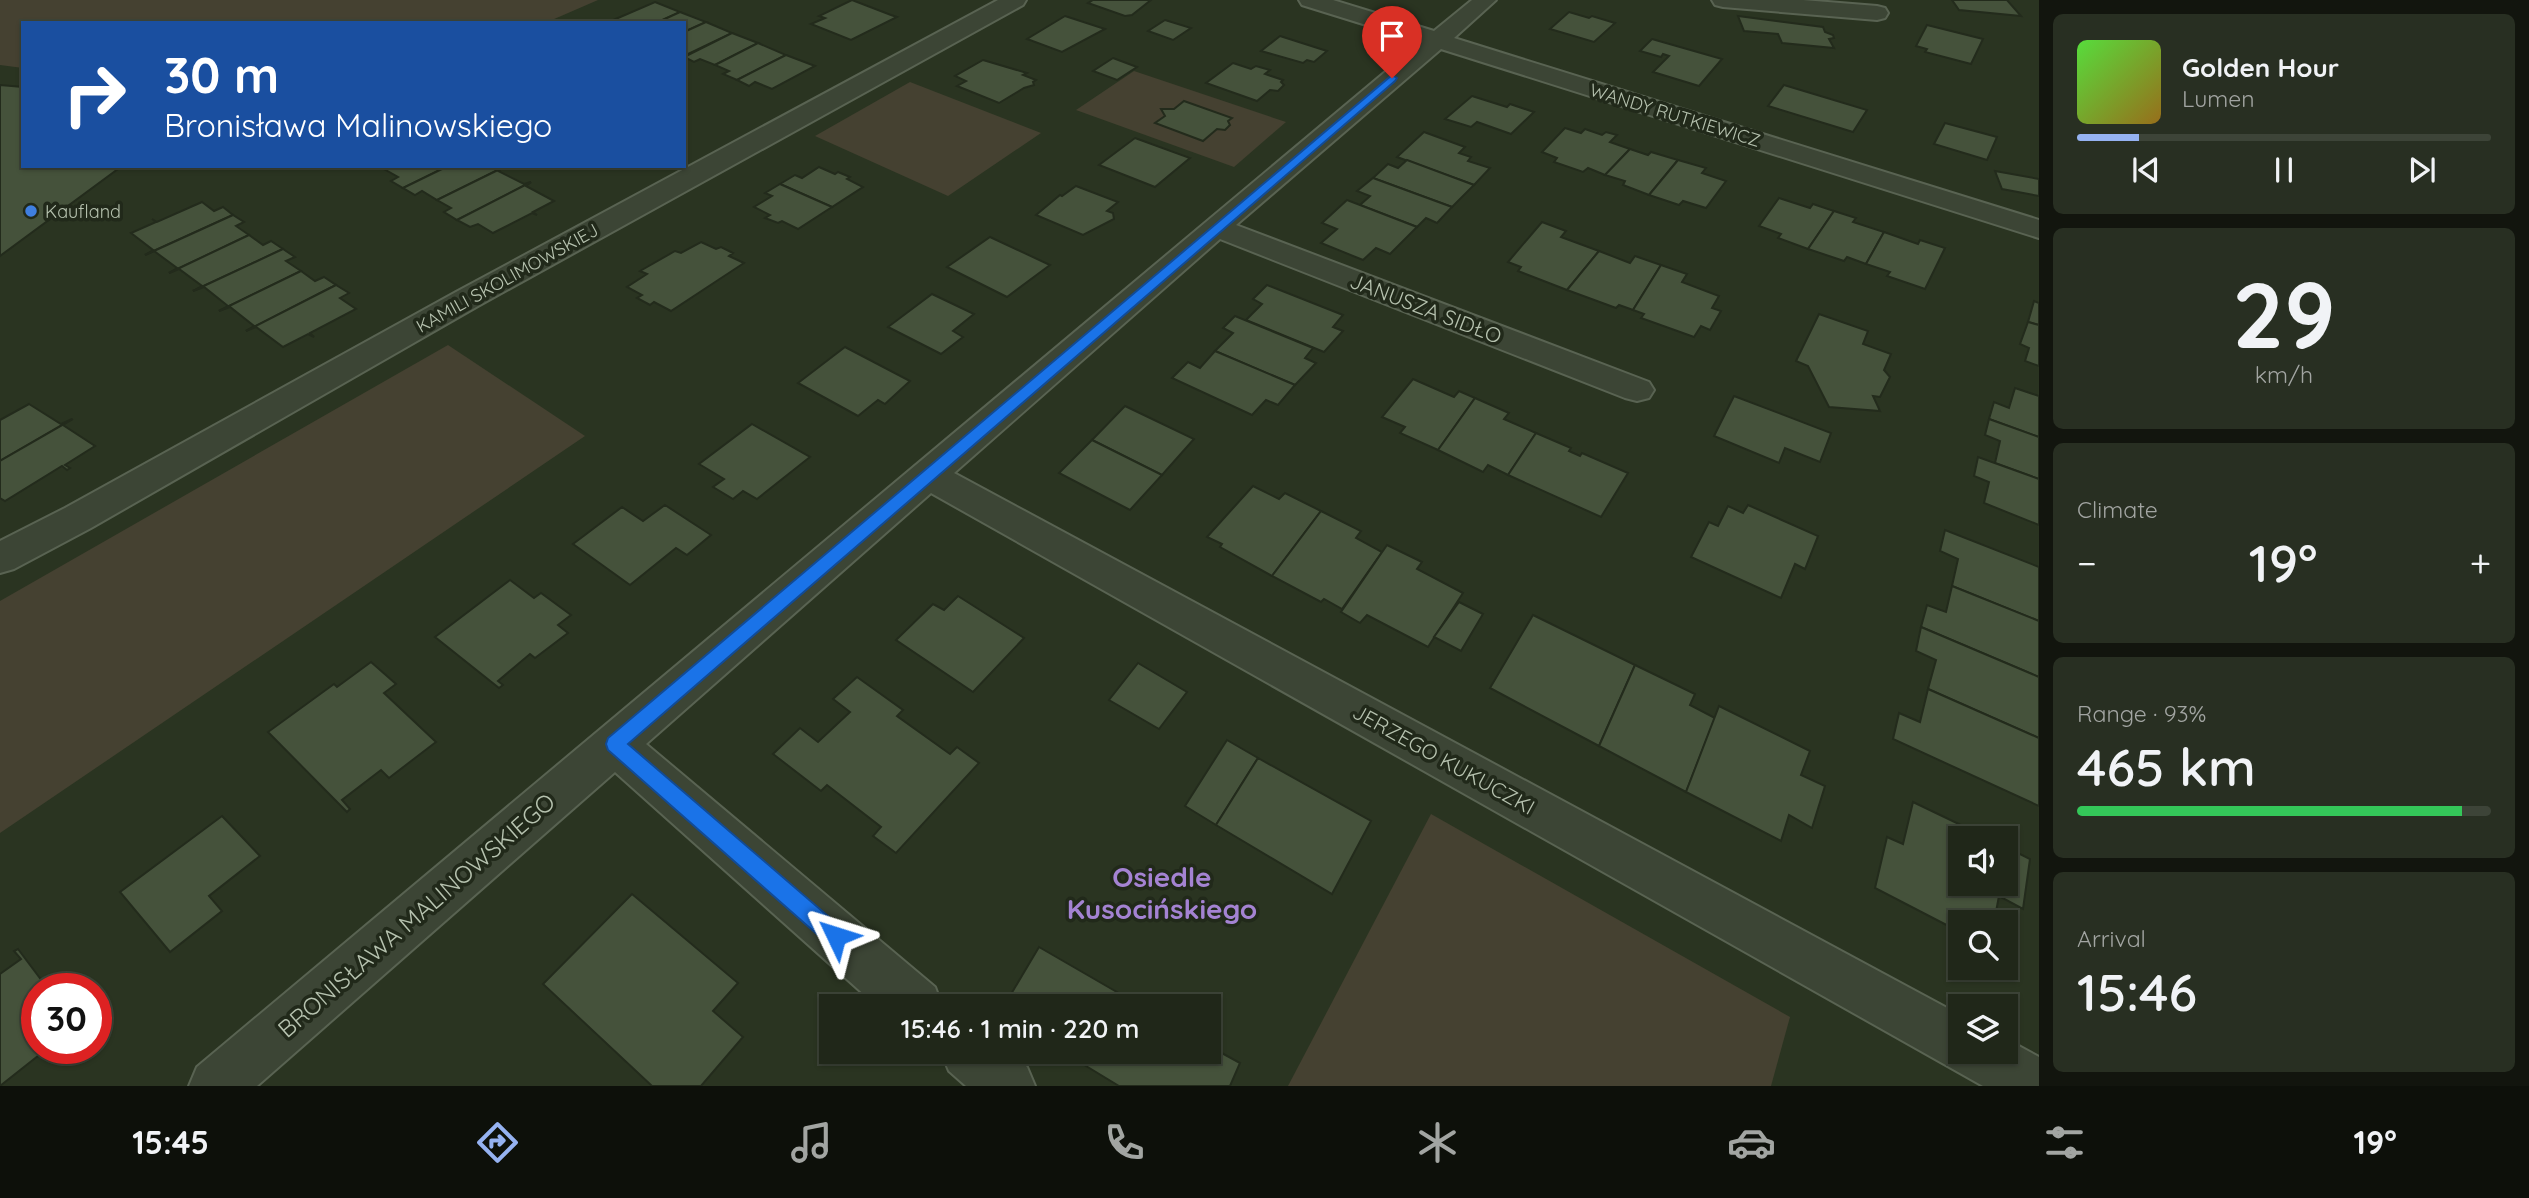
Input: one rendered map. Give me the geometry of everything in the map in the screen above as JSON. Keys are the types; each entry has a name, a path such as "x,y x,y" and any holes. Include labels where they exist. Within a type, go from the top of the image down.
{"street":[{"name":"KAMILI SKOLIMOWSKIEJ","path":"0,558 78,518 491,286 1015,0"},
{"name":"WANDY RUTKIEWICZ","path":"1310,0 2039,229"},
{"name":"BRONISŁAWA MALINOWSKIEGO","path":"216,1086 1216,227 1485,0"},
{"path":"1723,0 1877,13"},
{"name":"JANUSZA SIDŁO","path":"1216,227 1637,390"},
{"name":"JERZEGO KUKUCZKI","path":"929,475 1948,1037"},
{"path":"615,744 902,994"},
{"path":"982,1064 1008,1086"},
{"path":"1997,1064 2037,1086"}],"shaded area":[{"path":"0,0 598,0 550,21 21,21 21,68 0,65"},
{"path":"1134,71 1286,122 1234,167 1076,110"},
{"path":"910,82 1041,133 948,196 815,136"},
{"path":"448,345 585,436 0,833 0,601"},
{"path":"1431,814 1790,1017 1771,1086 1288,1086"}],"building":[{"path":"852,0 897,17 851,40 811,24 825,18 819,16"},
{"path":"1093,0 1151,0 1132,15 1125,16 1088,3"},
{"path":"1952,0 2007,0 2021,16 1959,10"},
{"path":"655,2 680,12 660,21 611,21"},
{"path":"680,12 706,22 686,31 686,21 660,21"},
{"path":"1569,12 1615,23 1594,42 1550,29"},
{"path":"1065,16 1105,29 1062,52 1027,39"},
{"path":"1738,16 1823,27 1825,32 1833,35 1834,38 1829,39 1834,48 1782,43 1778,34 1744,31"},
{"path":"1165,20 1191,28 1173,40 1148,31"},
{"path":"706,22 732,33 686,55 686,31"},
{"path":"1927,25 1983,39 1971,64 1925,52 1927,49 1916,46"},
{"path":"732,33 758,43 715,65 700,59 694,62 686,56"},
{"path":"1280,36 1327,51 1314,62 1307,60 1303,63 1261,51"},
{"path":"1652,39 1722,59 1699,86 1653,72 1669,56 1663,54 1661,57 1640,51"},
{"path":"758,43 786,55 737,80 723,74 729,71 715,65"},
{"path":"786,55 815,66 772,89 755,82 749,86 737,80"},
{"path":"1113,58 1137,67 1117,80 1093,71"},
{"path":"983,60 1027,73 1023,75 1036,80 1034,85 999,103 957,86 966,81 955,76"},
{"path":"1233,63 1251,69 1256,66 1270,70 1265,74 1283,80 1281,82 1284,85 1278,91 1270,90 1257,101 1206,83"},
{"name":"Kaufland","path":"0,85 21,87 21,168 119,168 0,256"},
{"path":"1784,85 1867,110 1853,132 1768,106"},
{"path":"1472,96 1534,112 1511,134 1477,122 1471,127 1445,119"},
{"path":"1184,101 1232,118 1228,121 1230,125 1225,130 1217,129 1203,141 1155,123 1165,116 1161,109 1174,109"},
{"path":"1945,123 1997,137 1987,160 1934,144"},
{"path":"1565,128 1581,133 1585,129 1602,135 1606,132 1617,135 1610,142 1630,149 1605,175 1588,168 1583,172 1554,162 1557,158 1542,152"},
{"path":"1424,132 1465,147 1459,153 1471,157 1468,161 1490,168 1474,185 1397,157"},
{"path":"1135,138 1190,158 1155,187 1099,165"},
{"path":"1630,149 1678,160 1649,195 1623,185 1625,181 1605,175"},
{"path":"1407,160 1474,185 1452,207 1373,178 1388,164 1398,168"},
{"path":"1678,160 1706,168 1702,173 1726,181 1706,208 1683,201 1679,205 1649,195"},
{"path":"819,167 850,177 847,179 863,187 832,207 780,184 795,175 802,178"},
{"path":"444,168 403,188 391,181 398,177 384,169"},
{"path":"444,168 502,168 437,200 422,191 415,195 403,188"},
{"path":"502,168 498,171 524,184 531,182 457,220 444,212 451,208 437,200"},
{"path":"1995,171 2039,179 2039,196 2002,189"},
{"path":"1373,178 1452,207 1437,223 1426,218 1417,227 1360,205 1370,196 1357,191"},
{"path":"531,182 526,186 554,201 533,212 537,215 532,213 493,233 478,224 470,227 457,220"},
{"path":"780,184 832,207 798,229 782,221 778,223 765,218 770,215 754,207 772,196 765,193"},
{"path":"1076,186 1118,202 1107,211 1113,213 1114,219 1083,235 1036,215 1060,195"},
{"path":"1779,198 1810,208 1813,204 1834,211 1808,249 1778,238 1781,234 1759,226"},
{"path":"1347,200 1417,227 1390,254 1376,248 1363,260 1321,243 1337,229 1322,223"},
{"path":"202,202 214,211 223,207 233,215 145,255 153,250 131,233 156,222 152,219 157,222"},
{"path":"1834,211 1856,218 1853,222 1884,232 1866,264 1847,257 1844,261 1808,249"},
{"path":"233,215 244,222 236,226 249,235 169,273 177,268 154,251 145,255"},
{"path":"1542,222 1566,231 1561,237 1599,251 1567,290 1518,271 1521,267 1508,262"},
{"path":"1884,232 1918,244 1920,240 1945,248 1925,289 1887,276 1890,272 1866,264"},
{"path":"249,235 263,245 271,241 283,249 193,291 202,286 179,269 169,273"},
{"path":"990,237 1050,265 1007,297 947,267"},
{"path":"701,242 716,249 721,247 733,253 729,256 744,263 671,311 654,302 650,305 637,298 642,295 627,287 647,274 640,271 675,251 681,253"},
{"path":"283,249 295,257 286,261 301,271 219,311 228,306 204,287 193,291"},
{"path":"1599,251 1630,263 1635,256 1661,265 1633,310 1619,305 1616,308 1567,290"},
{"path":"1661,265 1687,274 1682,282 1719,296 1712,308 1721,311 1710,330 1701,326 1694,337 1641,318 1644,314 1633,310"},
{"path":"301,271 315,281 324,277 336,285 246,331 254,326 230,307 219,311"},
{"path":"336,285 349,293 340,298 356,309 310,333 314,337 308,334 283,347 256,327 246,331"},
{"path":"1267,285 1343,315 1333,327 1343,331 1324,352 1246,320 1262,304 1253,299"},
{"path":"932,294 974,314 953,331 963,337 941,354 888,327"},
{"path":"2034,301 2039,303 2039,325 2028,322"},
{"path":"1819,314 1868,331 1863,344 1891,354 1884,370 1890,377 1880,397 1873,396 1880,411 1829,407 1808,366 1796,361"},
{"path":"1235,316 1313,348 1305,358 1316,363 1295,385 1215,351 1233,333 1223,328"},
{"path":"2028,322 2039,325 2039,366 2025,361 2029,348 2020,344"},
{"path":"845,347 910,381 885,404 878,400 858,416 798,383"},
{"path":"1215,351 1295,385 1278,405 1266,400 1252,415 1172,378 1188,362 1200,368"},
{"path":"1413,379 1454,397 1459,391 1475,398 1438,450 1400,433 1405,427 1382,417"},
{"path":"2015,388 2039,396 2039,437 1989,419 1994,402 2009,408"},
{"path":"1734,396 1831,433 1820,462 1785,448 1779,463 1714,436"},
{"path":"1475,398 1509,413 1504,419 1536,433 1508,475 1488,465 1483,472 1438,450"},
{"path":"29,404 61,424 72,419 0,461 0,420"},
{"path":"1125,406 1194,439 1162,475 1092,440"},
{"path":"73,419 63,425 95,446 65,465 70,468 67,470 62,466 5,501 0,498 0,461"},
{"path":"1989,419 2039,437 2039,479 1995,463 2000,441 1985,435"},
{"path":"752,424 810,457 757,499 743,491 733,499 713,487 724,479 699,464"},
{"path":"1536,433 1571,448 1569,451 1580,456 1582,453 1628,473 1601,517 1508,475"},
{"path":"1092,440 1162,475 1130,510 1059,473"},
{"path":"1978,457 2039,479 2039,525 1984,503 1989,482 1974,476"},
{"path":"1253,486 1279,499 1285,493 1321,511 1272,576 1207,537"},
{"path":"665,505 711,535 687,555 676,548 630,585 573,544 622,507 643,521"},
{"path":"1748,505 1818,536 1805,569 1795,564 1781,598 1691,557 1709,522 1718,526 1728,506 1743,513"},
{"path":"1321,511 1361,531 1356,538 1382,552 1342,609 1324,599 1321,602 1272,576"},
{"path":"1945,530 2039,567 2039,621 1952,586 1958,559 1940,551"},
{"path":"1387,545 1422,562 1417,569 1463,593 1428,647 1367,615 1360,623 1341,612"},
{"path":"510,580 534,598 541,593 571,615 558,625 568,633 535,658 530,654 498,681 503,685 499,688 435,637"},
{"path":"1952,586 2039,621 2039,677 1921,627 1927,605 1946,612"},
{"path":"958,596 1024,638 973,692 896,640 933,604 944,610"},
{"path":"1459,602 1483,614 1461,651 1434,637"},
{"path":"1533,615 1635,665 1599,746 1490,688"},
{"path":"1921,627 2039,677 2039,738 1928,689 1936,660 1916,651"},
{"path":"371,662 396,684 384,693 436,742 389,778 381,770 342,800 350,809 347,812 268,732 334,684 337,687"},
{"path":"1138,663 1187,692 1159,729 1109,700"},
{"path":"1635,665 1695,694 1690,705 1715,718 1686,792 1599,746"},
{"path":"857,677 903,710 897,716 950,754 957,747 979,763 896,853 873,836 881,827 827,785 821,791 773,754 800,728 818,742 850,712 833,699"},
{"path":"1928,689 2039,738 2039,806 1893,739 1899,713 1920,722"},
{"path":"1719,706 1810,751 1801,775 1825,786 1812,828 1789,815 1781,841 1686,792"},
{"path":"1227,740 1258,758 1216,825 1185,806"},
{"path":"1258,758 1371,821 1332,894 1216,825"},
{"path":"1913,802 1963,826 1948,826 1948,896 1999,896 1996,910 1948,910 1948,926 1875,888 1887,837 1903,844"},
{"path":"222,816 260,856 209,896 222,911 170,952 120,892"},
{"path":"2018,853 2030,859 2023,909 1999,896 2018,896"},
{"path":"632,894 738,983 713,1011 743,1037 701,1086 652,1086 543,984"},
{"path":"1039,947 1120,994 1011,994"},
{"path":"18,949 36,973 21,973 21,1064 28,1064 0,1086 0,974 21,959 14,951"},
{"path":"1221,1053 1240,1063 1230,1086 1119,1086 1083,1064 1221,1064"}],"place":[{"name":"Kaufland","path":"31,211"}],"district":[{"name":"Osiedle Kusocińskiego","path":"1162,892"}],"route":[{"path":"836,936 615,744 1392,78"}]}
